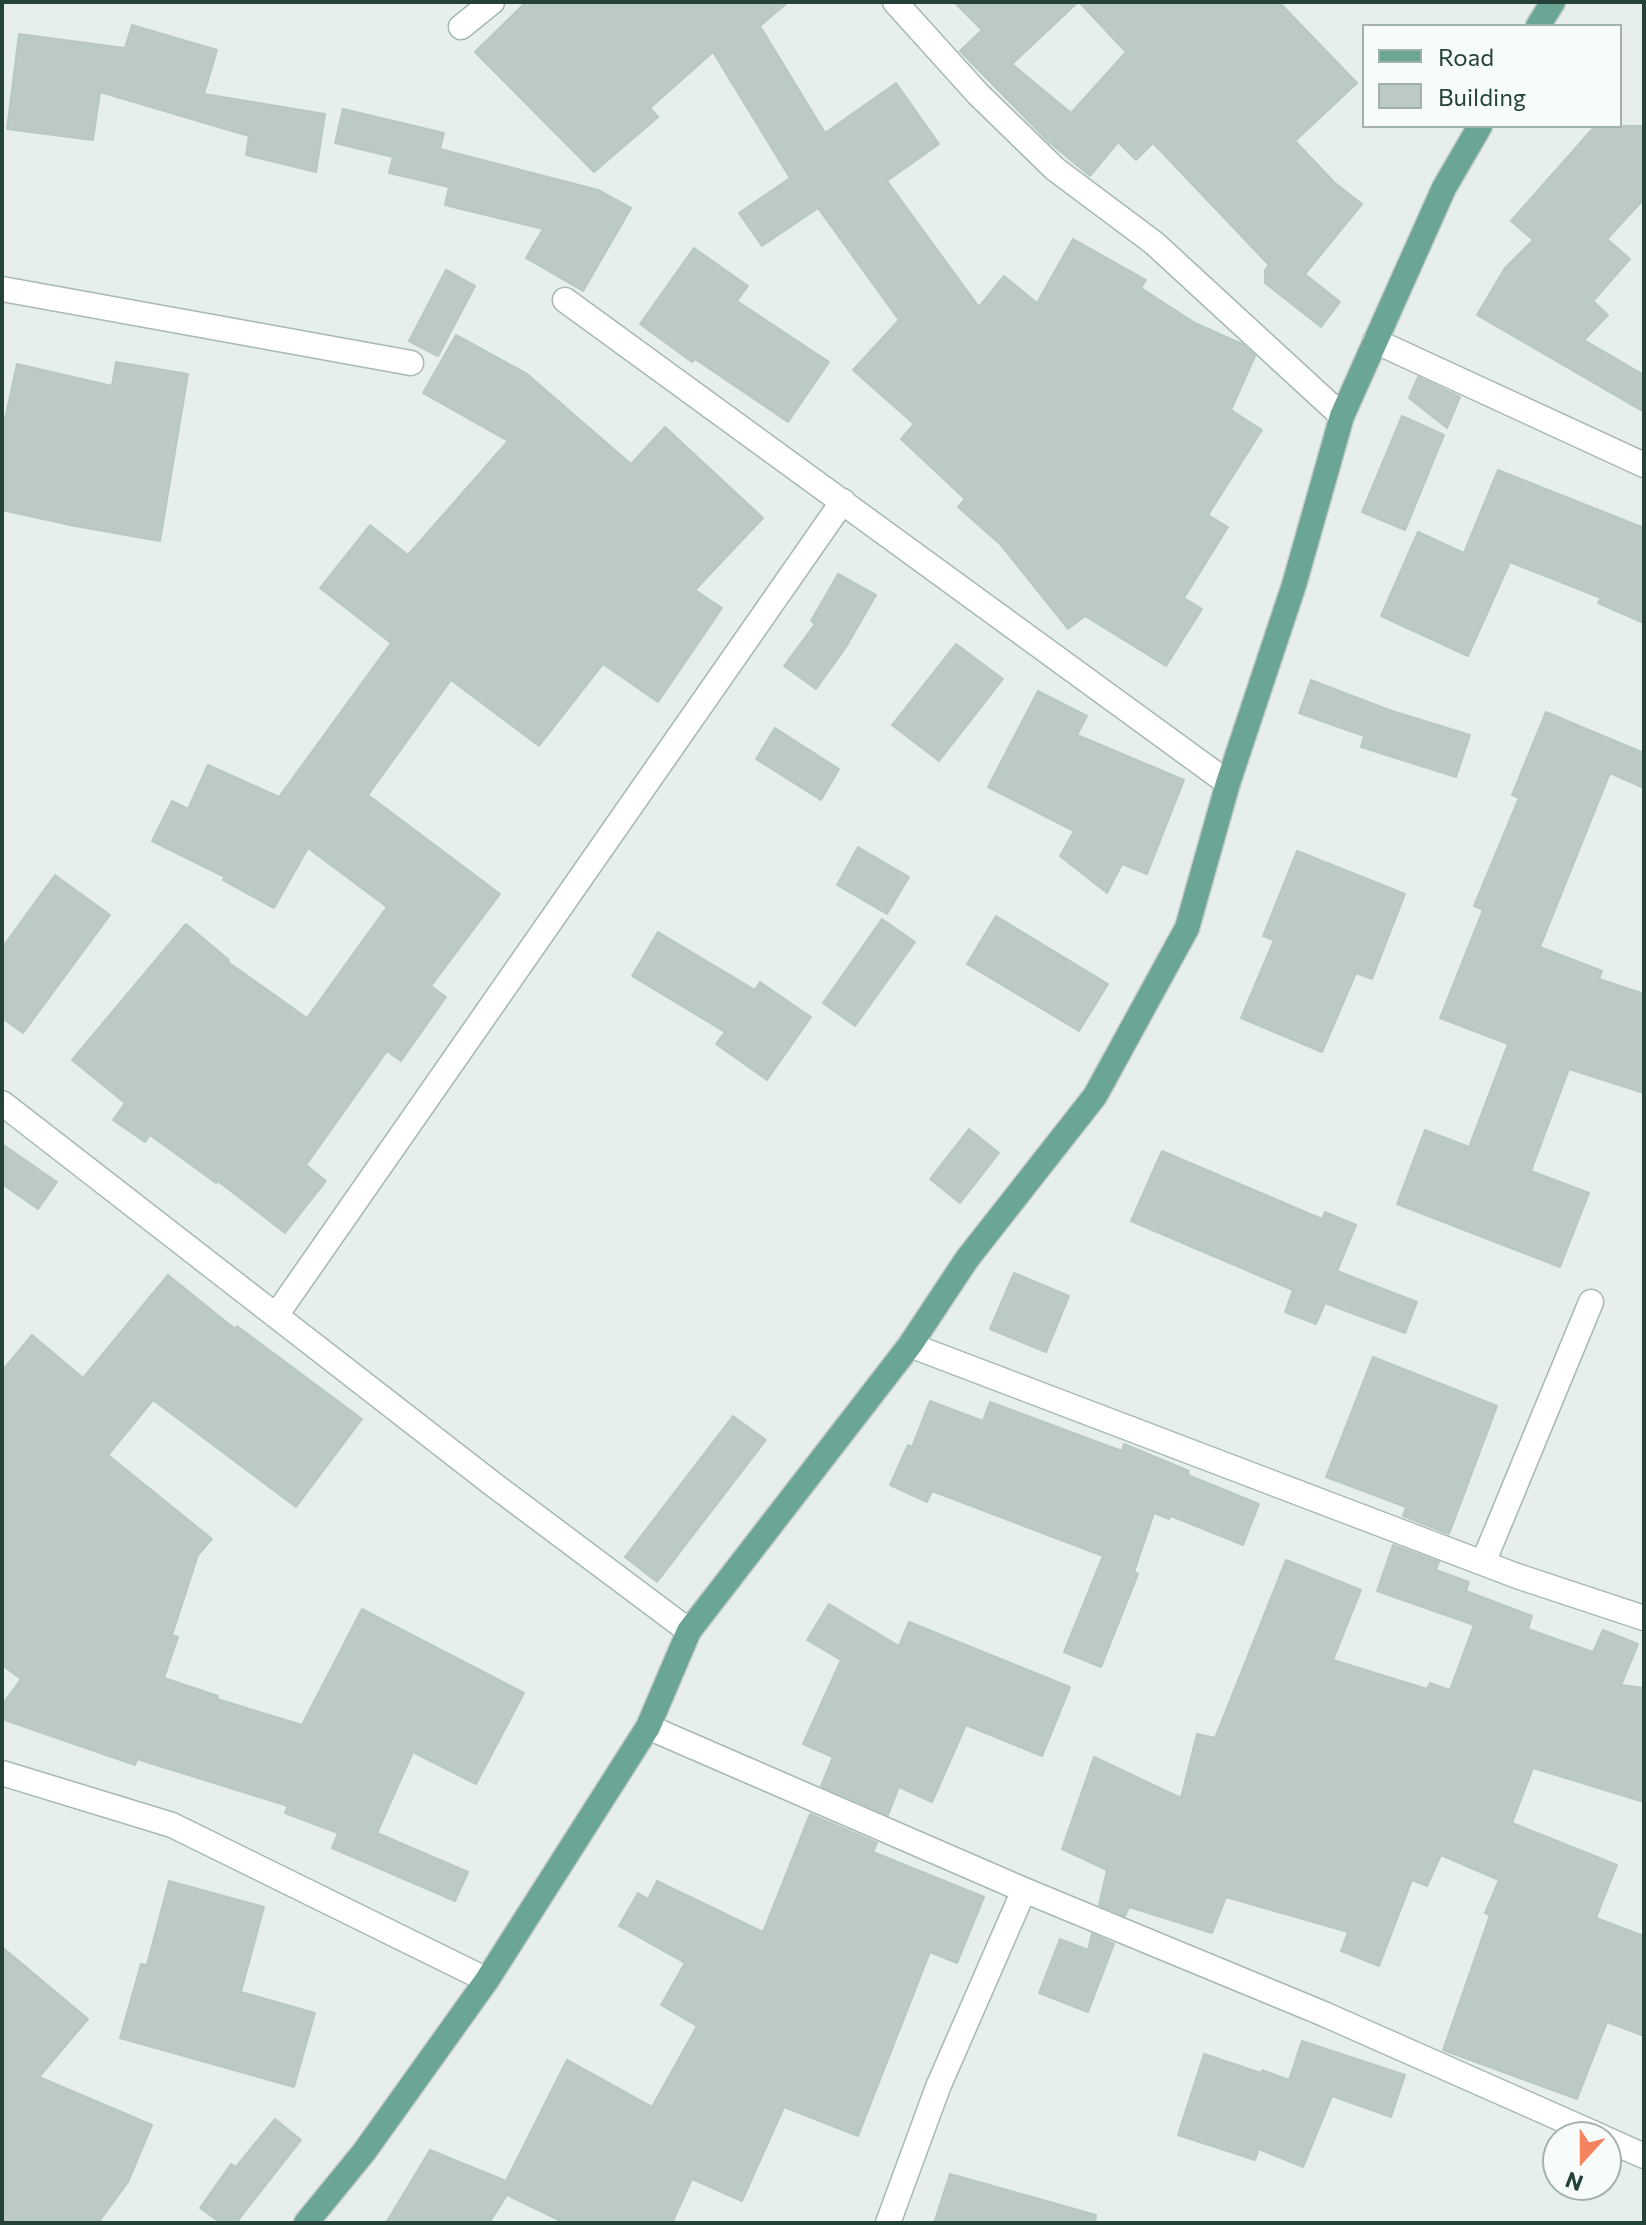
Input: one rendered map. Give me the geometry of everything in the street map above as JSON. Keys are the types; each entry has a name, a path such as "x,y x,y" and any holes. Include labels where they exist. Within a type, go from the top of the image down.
{"main road":[{"path":"1539,24 1553,2"},
{"path":"306,2223 364,2152 487,1980 648,1727 689,1631 910,1345 967,1259 1095,1096 1187,928 1228,783 1294,585 1342,416 1444,188 1479,128"}],"street":[{"path":"461,27 492,2"},
{"path":"895,2 978,94 1055,169 1154,243 1342,416"},
{"path":"2,289 411,363"},
{"path":"565,300 1228,783"},
{"path":"1375,341 1644,465"},
{"path":"277,1314 843,501"},
{"path":"2,1103 494,1485 689,1631"},
{"path":"1483,1563 1591,1302"},
{"path":"910,1345 1483,1563 1644,1618"},
{"path":"648,1727 1024,1890 1324,2014 1566,2121"},
{"path":"2,1773 172,1825 487,1980"},
{"path":"888,2223 938,2087 1024,1890"},
{"path":"1622,2146 1644,2156"}],"building":[{"path":"526,2 788,2 760,26 825,133 896,83 939,144 887,181 979,307 1004,276 1037,303 1073,239 1146,280 1141,288 1195,323 1242,344 1255,356 1231,410 1262,430 1208,515 1228,527 1184,598 1202,609 1166,666 1085,616 1068,629 1000,544 958,507 965,499 901,439 914,424 853,370 899,320 818,208 762,246 739,213 790,178 713,52 650,108 658,117 594,172 475,52"},
{"path":"954,2 1078,2 1012,64 1071,113 1126,52 1079,2 1279,2 1357,83 1295,141 1335,183 1362,204 1305,274 1340,302 1321,327 1265,283 1265,270 1269,265 1153,143 1136,160 1118,142 1090,176 1049,142 960,51 982,30"},
{"path":"132,25 217,50 204,94 325,114 316,172 246,155 249,136 100,92 93,140 7,129 19,34 125,48"},
{"path":"343,109 444,133 440,149 598,190 631,208 583,291 526,258 543,229 445,205 449,187 389,173 393,157 335,143"},
{"path":"1644,126 1644,199 1607,239 1630,259 1593,301 1608,315 1584,340 1644,375 1644,412 1477,315 1505,268 1533,240 1511,221 1593,128"},
{"path":"694,248 748,286 737,301 829,362 788,422 695,359 692,362 640,324"},
{"path":"446,270 475,286 438,356 409,341"},
{"path":"456,335 527,374 631,464 665,427 763,518 695,590 722,608 658,702 603,664 539,746 451,680 368,795 500,894 431,986 446,997 401,1061 387,1051 306,1165 326,1181 285,1233 218,1181 216,1183 150,1135 145,1142 113,1120 125,1103 72,1060 186,924 228,962 307,1018 387,907 308,848 274,908 223,880 225,877 152,841 172,801 188,809 208,765 279,797 391,643 320,588 370,525 408,555 508,441 423,393"},
{"path":"116,362 188,374 160,541 2,510 2,433 17,364 112,386"},
{"path":"1418,377 1460,397 1447,428 1409,398"},
{"path":"1402,416 1444,435 1405,530 1362,512"},
{"path":"1498,470 1644,528 1644,623 1598,603 1601,598 1510,562 1468,656 1381,616 1418,532 1464,553"},
{"path":"838,574 876,595 846,647 816,689 784,666 815,624 811,621"},
{"path":"956,644 1003,679 939,761 892,725"},
{"path":"1311,680 1389,710 1470,735 1456,777 1361,747 1364,736 1299,713"},
{"path":"1038,691 1087,716 1077,735 1184,780 1147,874 1122,864 1107,893 1060,856 1074,831 988,787"},
{"path":"1546,712 1644,753 1644,788 1610,773 1540,947 1602,971 1599,979 1644,994 1644,1093 1569,1069 1531,1171 1589,1193 1560,1267 1397,1204 1425,1130 1469,1147 1508,1044 1440,1018 1483,910 1474,906 1519,798 1512,795"},
{"path":"775,728 839,769 821,800 756,759"},
{"path":"858,847 909,877 887,914 837,885"},
{"path":"1297,851 1405,894 1372,979 1356,973 1322,1052 1241,1018 1274,940 1263,936"},
{"path":"55,875 110,915 23,1033 2,1018 2,948"},
{"path":"996,916 1108,984 1079,1031 967,964"},
{"path":"882,919 915,942 855,1026 823,1003"},
{"path":"658,932 755,990 760,982 811,1017 767,1080 716,1044 725,1032 632,976"},
{"path":"969,1129 999,1153 960,1203 930,1179"},
{"path":"2,1144 57,1182 38,1209 2,1184"},
{"path":"1162,1151 1322,1219 1325,1212 1356,1225 1337,1271 1417,1302 1405,1333 1325,1303 1316,1324 1285,1312 1293,1290 1131,1221"},
{"path":"1014,1273 1069,1296 1046,1352 990,1329"},
{"path":"168,1275 235,1329 237,1326 362,1419 296,1507 153,1400 108,1455 212,1539 198,1555 172,1635 178,1637 164,1678 218,1696 217,1699 302,1725 362,1609 524,1693 476,1784 413,1752 377,1833 468,1872 455,1901 332,1848 338,1833 285,1813 288,1806 137,1759 135,1765 2,1719 2,1705 21,1679 2,1665 2,1371 32,1335 83,1378"},
{"path":"1373,1357 1497,1406 1449,1534 1403,1516 1406,1507 1326,1477"},
{"path":"930,1401 983,1421 990,1402 1122,1451 1124,1444 1259,1504 1243,1545 1171,1516 1169,1519 1154,1513 1134,1572 1138,1574 1101,1667 1064,1652 1103,1556 932,1491 927,1502 890,1485 908,1445 912,1447"},
{"path":"733,1416 766,1440 657,1582 625,1557"},
{"path":"1393,1545 1439,1562 1436,1570 1469,1582 1466,1591 1532,1616 1528,1629 1593,1652 1603,1630 1638,1644 1621,1685 1644,1688 1644,1802 1533,1768 1512,1823 1617,1865 1596,1918 1644,1936 1644,2036 1607,2022 1577,2099 1443,2050 1490,1915 1485,1913 1499,1880 1441,1855 1427,1886 1412,1880 1379,1966 1341,1951 1348,1932 1226,1897 1212,1933 1129,1907 1125,1916 1099,1905 1107,1870 1062,1849 1094,1757 1181,1798 1197,1734 1215,1738 1286,1560 1361,1590 1333,1660 1427,1689 1430,1683 1450,1690 1474,1625 1377,1591"},
{"path":"829,1604 899,1646 909,1622 1070,1687 1042,1756 966,1725 932,1802 899,1787 888,1815 821,1786 833,1757 803,1744 841,1660 807,1640"},
{"path":"810,1814 877,1843 873,1852 984,1897 957,1963 930,1952 858,2136 784,2107 742,2201 692,2179 672,2223 565,2223 507,2195 489,2223 386,2223 430,2150 506,2181 567,2060 652,2107 697,2026 661,2005 685,1963 619,1926 638,1893 648,1899 657,1881 763,1932"},
{"path":"169,1881 264,1907 241,1992 315,2013 294,2087 120,2038 141,1964 147,1965"},
{"path":"1092,1934 1114,1944 1088,2012 1039,1993 1060,1939 1088,1950"},
{"path":"2,1947 88,2019 39,2077 152,2125 128,2182 98,2223 2,2223"},
{"path":"1302,2041 1405,2075 1391,2117 1332,2096 1303,2167 1259,2149 1255,2160 1178,2135 1204,2054 1289,2080"},
{"path":"275,2119 301,2140 236,2223 221,2223 200,2208 231,2164 236,2167"},
{"path":"950,2174 1096,2215 1095,2223 934,2223"}]}
